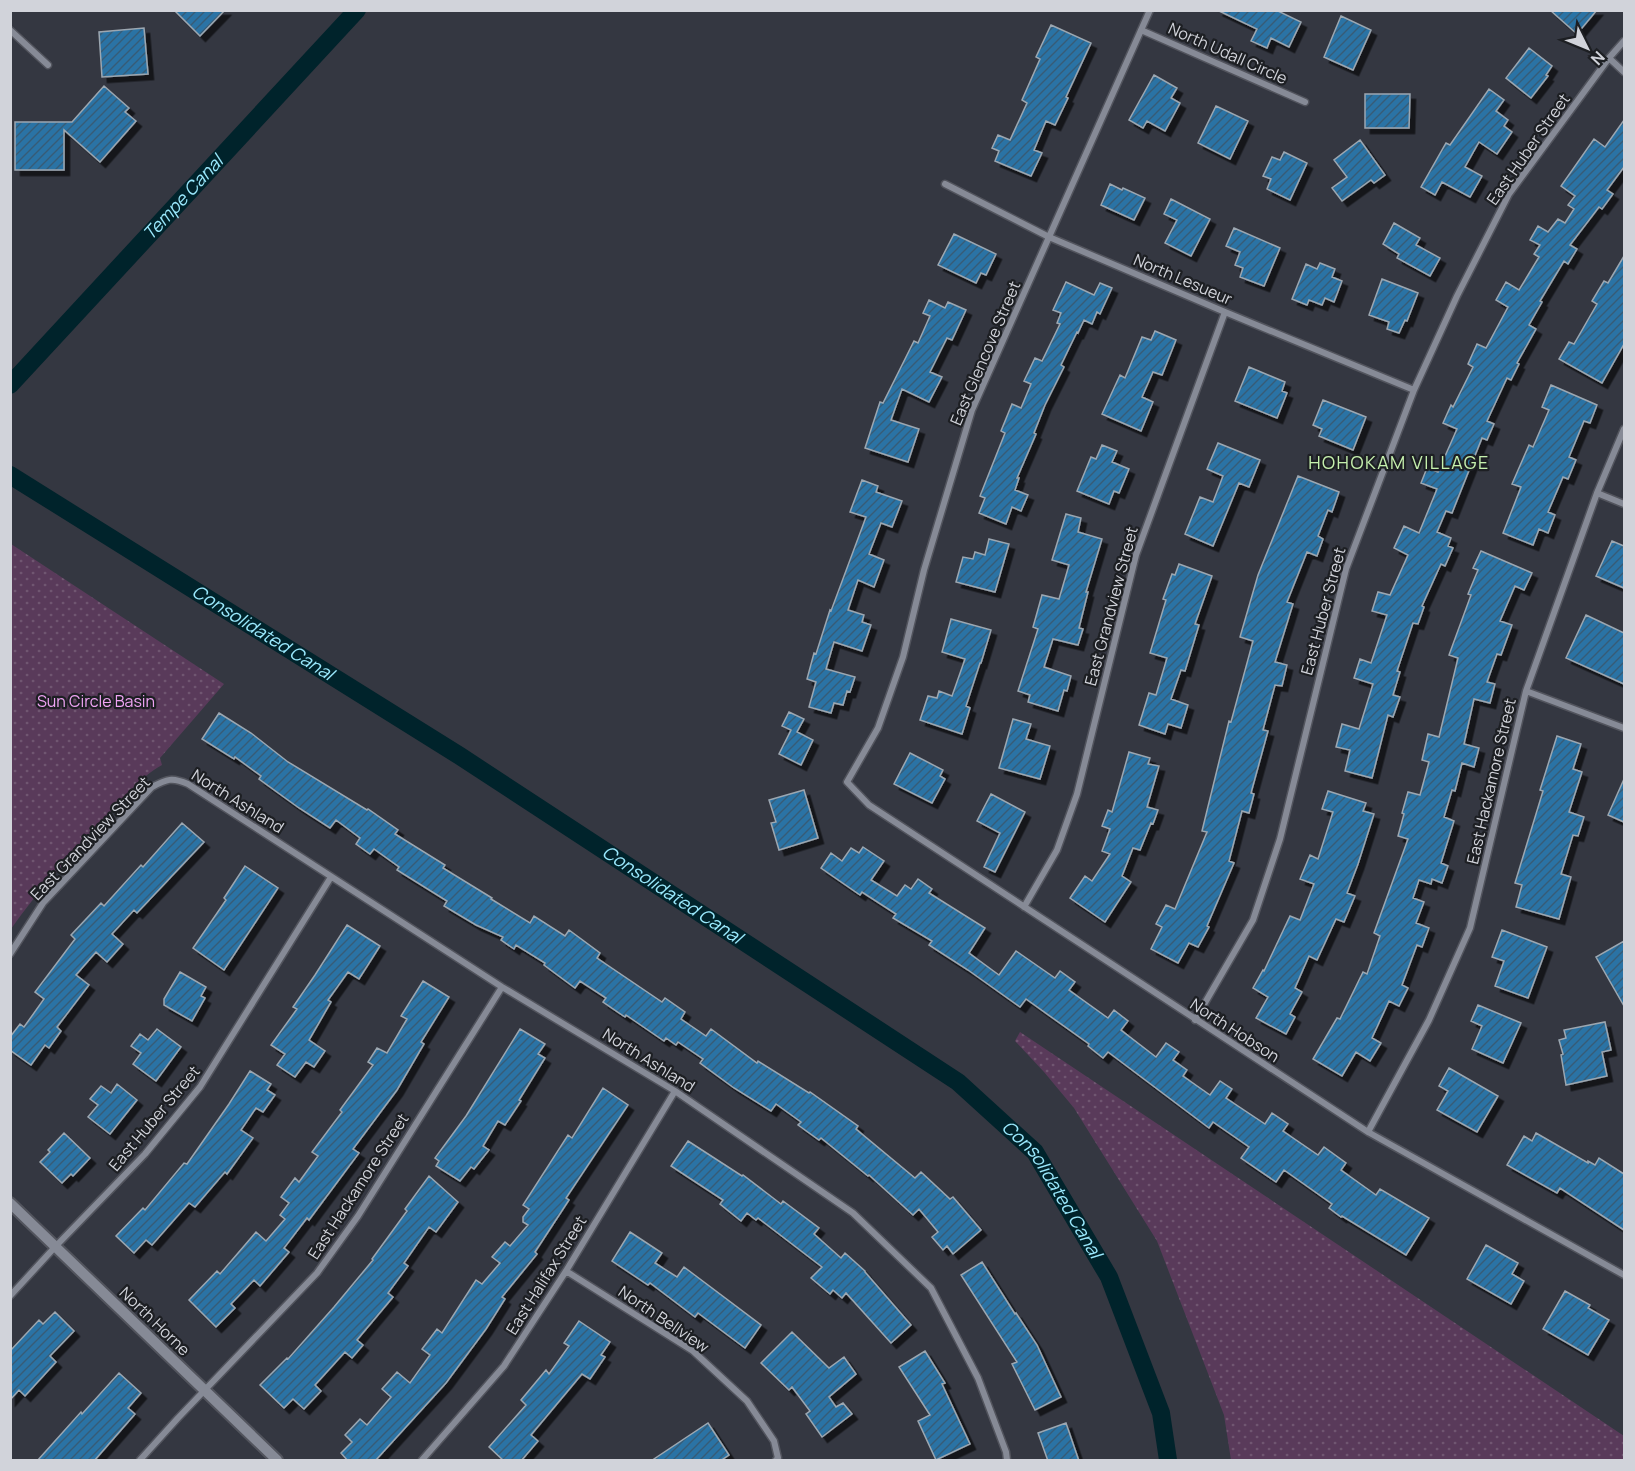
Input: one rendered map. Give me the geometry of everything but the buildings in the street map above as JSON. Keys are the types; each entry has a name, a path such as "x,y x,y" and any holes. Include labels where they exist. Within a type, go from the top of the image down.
{"street":[{"name":"East Glencove Street","path":"847,782 878,728 903,657 924,570 972,410 1150,10"},
{"path":"10,30 48,65"},
{"name":"North Udall Circle","path":"1141,30 1305,102"},
{"name":"East Huber Street","path":"1195,1020 1253,920 1280,839 1346,569 1414,390 1456,296 1509,194 1624,41"},
{"path":"1609,58 1624,72"},
{"name":"North Lesueur","path":"945,184 1049,237 1414,390"},
{"name":"East Grandview Street","path":"1024,907 1056,850 1077,794 1137,555 1225,312"},
{"name":"East Hackamore Street","path":"1368,1132 1429,1020 1470,928 1526,691 1597,493 1624,429"},
{"path":"1597,493 1624,504"},
{"path":"1526,691 1624,728"},
{"name":"East Grandview Street","path":"10,954 43,903 152,787 175,778"},
{"name":"North Ashland","path":"175,778 188,784 502,987 675,1091 853,1213 931,1288 978,1378 1006,1452 1007,1461"},
{"name":"North Hobson","path":"847,782 869,806 1368,1132 1624,1275"},
{"name":"East Huber Street","path":"10,1296 55,1246 145,1154 200,1087 331,877"},
{"name":"East Hackamore Street","path":"140,1461 317,1273 358,1216 502,987"},
{"name":"East Halifax Street","path":"422,1461 504,1366 566,1271 675,1091"},
{"name":"North Horne","path":"10,1203 278,1461"},
{"name":"North Bellview","path":"566,1271 693,1350 747,1401 774,1441 777,1459"}],"green space":[{"name":"Sun Circle Basin","path":"11,544 224,684 160,758 162,765 145,776 122,799 43,888 11,929"},
{"path":"1020,1032 1624,1436 1624,1460 1231,1460 1224,1415 1157,1241 1074,1108 1015,1041"}],"waterway":[{"name":"Tempe Canal","path":"10,385 357,10"},
{"name":"Consolidated Canal","path":"10,475 460,756 958,1082 1035,1152 1109,1277 1161,1413 1168,1460"}],"district":[{"name":"HOHOKAM VILLAGE","path":"1399,463"}]}
